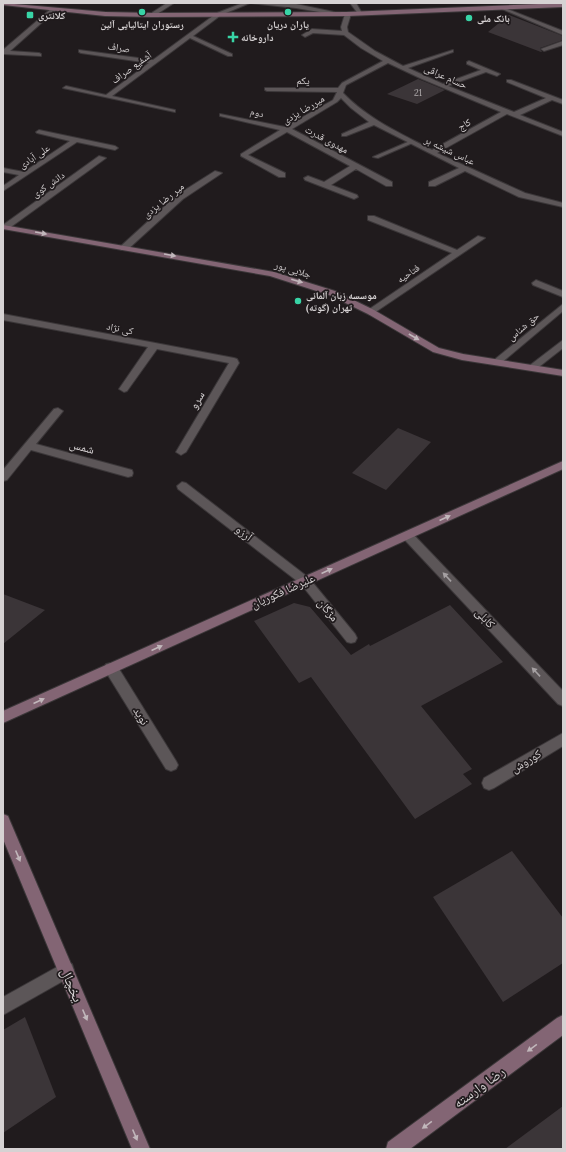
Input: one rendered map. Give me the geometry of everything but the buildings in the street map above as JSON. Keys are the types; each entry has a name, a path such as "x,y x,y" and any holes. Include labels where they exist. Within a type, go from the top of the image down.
{"street":[{"path":"3,3 107,18 152,15 361,14 563,5"},
{"path":"152,15 170,3"},
{"name":"آشفیع صراف","path":"108,96 219,14 248,3"},
{"path":"253,3 296,6 331,12"},
{"path":"353,3 361,14"},
{"path":"3,7 52,11"},
{"path":"504,8 563,33"},
{"path":"4,52 52,11"},
{"path":"305,36 312,31 345,33 344,27 348,14"},
{"name":"حسام عراقی","path":"345,33 361,46 402,68 506,112 563,134"},
{"path":"189,36 230,55"},
{"path":"544,49 563,43"},
{"name":"صراف","path":"81,51 154,62"},
{"path":"402,68 451,51"},
{"path":"4,52 39,55"},
{"name":"میررضا یزدی","path":"282,175 243,155 288,130 335,101 344,84 387,61"},
{"path":"469,63 497,74"},
{"path":"443,86 486,70"},
{"path":"508,81 563,102"},
{"path":"66,88 108,96"},
{"name":"یکم","path":"267,89 340,92"},
{"name":"عباس شیشه بر","path":"340,92 353,106 374,122 432,153 522,195 563,205"},
{"name":"آشفیع صراف","path":"108,96 173,111"},
{"path":"514,115 551,98"},
{"name":"کاج","path":"432,153 506,112"},
{"name":"دوم","path":"222,115 288,130"},
{"path":"344,135 374,122"},
{"name":"مهدوی قدرت","path":"288,130 389,184"},
{"name":"علی آبادی","path":"39,132 115,148"},
{"name":"علی آبادی","path":"3,189 76,140"},
{"name":"دانش کوی","path":"4,227 102,158"},
{"name":"مهدوی قدرت","path":"325,185 356,166"},
{"path":"432,184 465,168"},
{"path":"4,170 25,174"},
{"name":"میر رضا یزدی","path":"124,248 180,197 218,173"},
{"path":"308,178 354,197"},
{"path":"371,218 458,253"},
{"name":"جلایی پور","path":"4,227 271,274 332,293 370,312 436,350 462,357 563,373"},
{"name":"فتاحیه","path":"370,312 481,238"},
{"path":"536,282 563,294"},
{"name":"حق شناس","path":"497,362 563,307"},
{"name":"کی نژاد","path":"3,316 234,361"},
{"path":"532,368 563,342"},
{"path":"124,389 154,346"},
{"name":"سرو","path":"181,452 234,361"},
{"path":"3,477 58,411"},
{"name":"شمس","path":"29,446 128,473"},
{"name":"علیرضا فکوریان","path":"3,717 563,465"},
{"name":"آرزو","path":"182,486 306,581"},
{"name":"کابلی","path":"407,535 563,700"},
{"name":"مژگان","path":"306,581 351,638"},
{"name":"نوید","path":"112,668 171,764"},
{"name":"کوروش","path":"489,783 563,739"},
{"name":"یخچال","path":"3,820 141,1149"},
{"path":"3,1006 66,970"},
{"name":"رضا وارسته","path":"395,1149 563,1024"}],"lane":[{"path":"376,157 412,142"}],"place":[{"name":"رستوران ایتالیایی آلین","path":"142,12"},
{"name":"یاران دریان","path":"288,12"},
{"name":"کلانتری","path":"30,15"},
{"name":"بانک ملی","path":"469,18"},
{"name":"داروخانه","path":"233,37"},
{"name":"موسسه زبان آلمانی تهران (گوته)","path":"298,301"}]}
